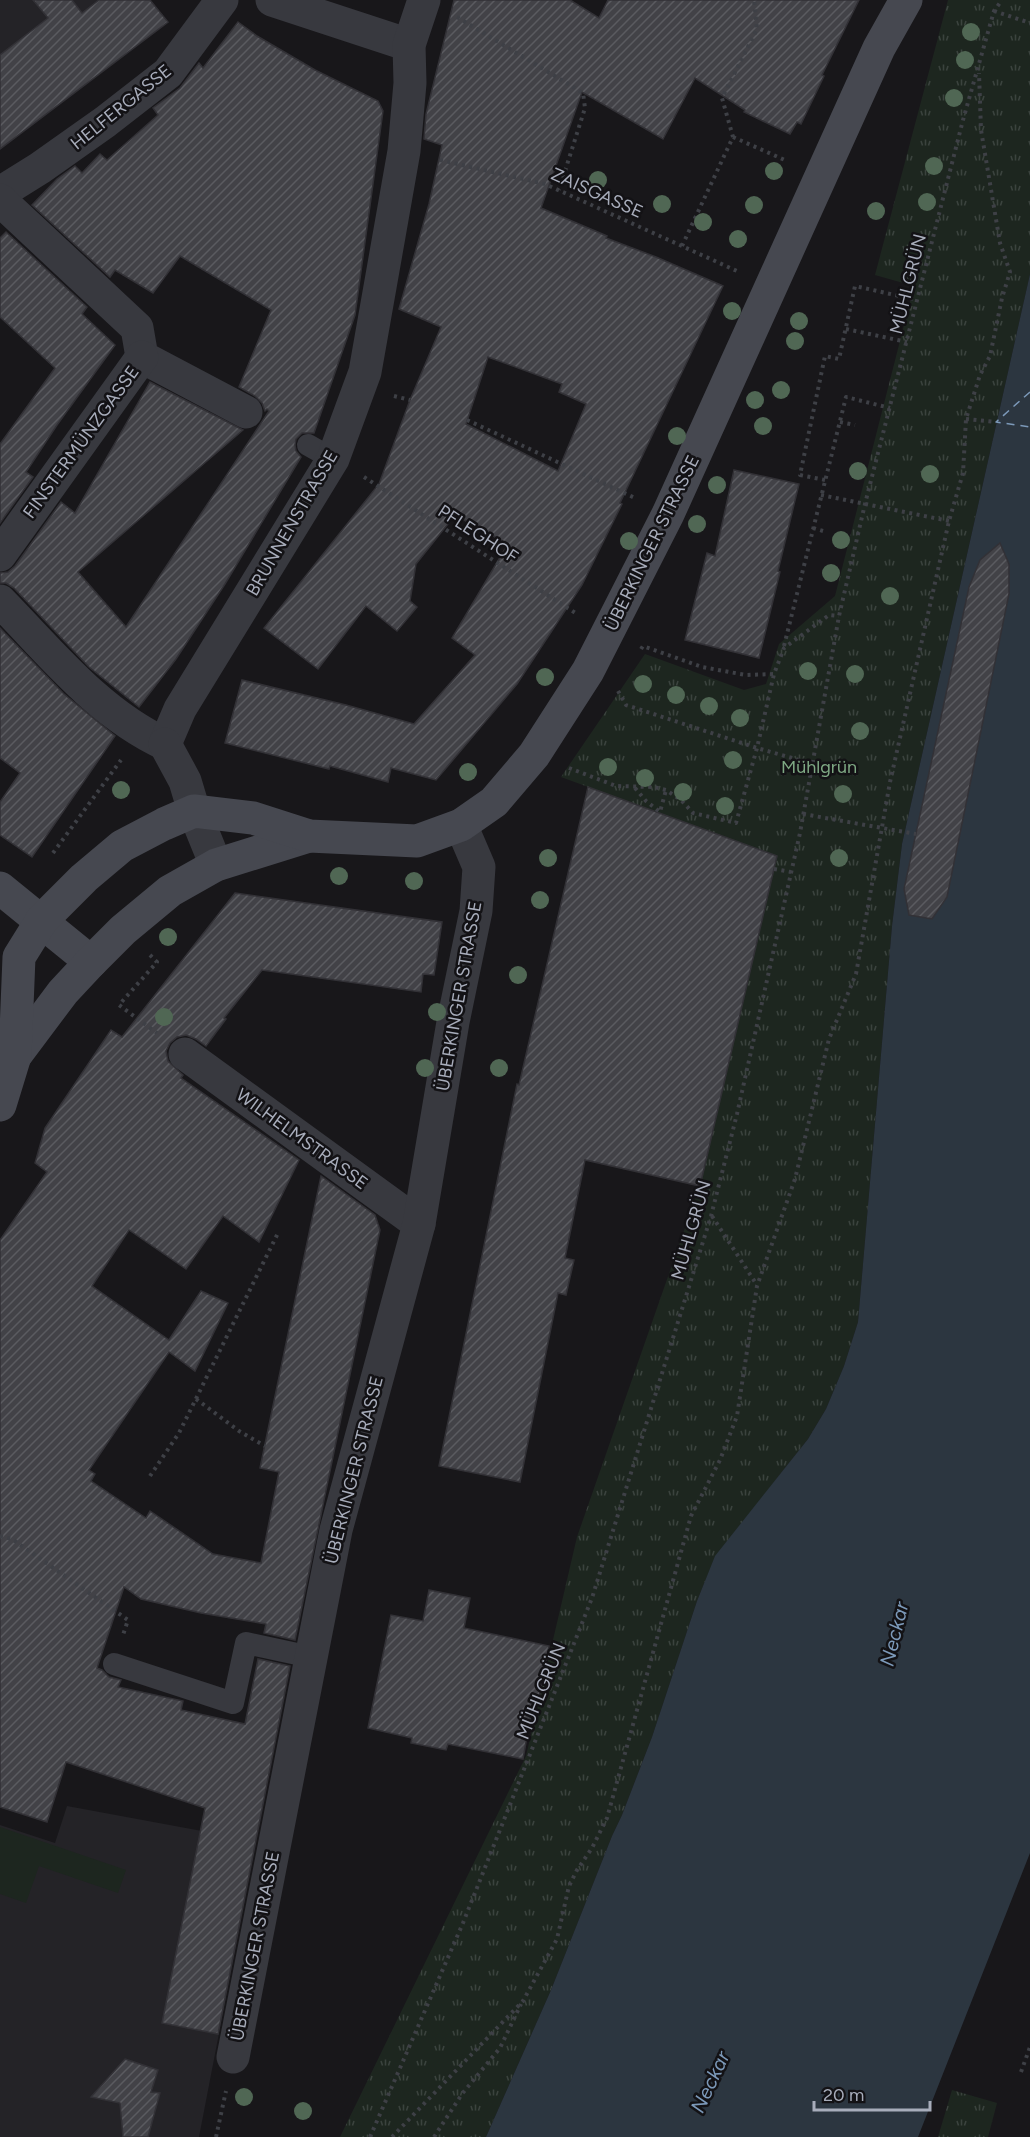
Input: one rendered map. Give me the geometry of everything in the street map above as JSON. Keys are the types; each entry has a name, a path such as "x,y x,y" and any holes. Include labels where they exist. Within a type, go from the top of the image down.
{"main road":[{"name":"ÜBERKINGER STRASSE","path":"461,825 494,802 534,755 588,671 668,514 879,48 906,0"},
{"path":"0,1105 15,1056 19,957 42,920 84,878 122,846 194,811 253,818 309,836 417,841 461,825"},
{"path":"15,1056 63,992 91,962 123,930 170,891 216,865 309,836"},
{"path":"0,888 91,962"}],"street":[{"name":"HELFERGASSE","path":"0,193 87,136 168,73 222,0"},
{"path":"272,0 409,45"},
{"name":"BRUNNENSTRASSE","path":"153,738 180,709 365,372 404,151 410,83 409,45 436,6"},
{"name":"FINSTERMÜNZGASSE","path":"0,200 137,328 142,357 0,555"},
{"name":"FINSTERMÜNZGASSE","path":"142,357 251,415"},
{"path":"0,601 97,701 153,738 185,782 216,865"},
{"name":"ÜBERKINGER STRASSE","path":"233,2057 336,1530 419,1224 453,1022 476,911 479,867 461,825"},
{"name":"WILHELMSTRASSE","path":"185,1054 419,1224"}],"lane":[{"path":"114,1664 233,1703 246,1643 311,1657"}],"path":[{"path":"682,246 733,137 722,98 757,29 754,0"},
{"path":"1002,0 994,11 1030,23"},
{"path":"436,6 583,93 585,108 559,190"},
{"name":"MÜHLGRÜN","path":"370,2137 463,1923 592,1598 711,1216 740,1103 791,872 839,616 865,504 963,120 994,11"},
{"path":"434,2137 462,2094 500,2048 557,1939 569,1886 607,1818 691,1516 720,1460 737,1416 757,1286 795,1179 830,1039 856,974 890,782 949,521 963,473 966,420 980,375 990,356 1010,272 1000,243 981,130 978,68"},
{"path":"733,137 822,176"},
{"name":"ZAISGASSE","path":"404,151 545,184 771,287"},
{"path":"825,480 800,475 825,356 839,359 855,286 917,300"},
{"path":"846,329 907,342"},
{"path":"534,755 616,786 654,787 666,790 681,800 693,813 736,823 757,748 774,674 784,648 846,397 890,408"},
{"path":"467,420 668,514"},
{"path":"966,420 996,422"},
{"path":"840,422 855,425"},
{"name":"PFLEGHOF","path":"320,452 578,615 609,632"},
{"path":"822,495 949,521"},
{"path":"813,528 824,531"},
{"path":"784,648 829,615 839,616"},
{"path":"638,655 643,646 702,667 746,675 774,674"},
{"path":"588,671 616,688 626,705 813,764"},
{"path":"50,857 153,738"},
{"path":"635,788 660,812 666,790"},
{"path":"803,814 916,834"},
{"path":"774,869 791,872"},
{"path":"711,1216 757,1286"},
{"path":"150,1476 179,1433 279,1231"},
{"path":"196,1399 239,1431 265,1446"},
{"path":"0,1536 12,1539 128,1620 114,1664"},
{"path":"392,2137 523,2001"},
{"path":"1021,2072 1030,2048"},
{"path":"216,2137 233,2057"}],"shaded area":[{"path":"0,0 58,0 48,18 0,55"},
{"path":"72,0 99,0 82,13"},
{"path":"67,1806 256,1841 199,2137 0,2137 0,1825 55,1843"}],"green space":[{"name":"Mühlgrün","path":"948,0 1030,0 1030,274 902,844 892,926 858,1322 844,1366 826,1409 808,1439 715,1557 697,1601 652,1737 622,1815 551,1990 486,2137 340,2137 526,1756 577,1537 700,1185 776,856 561,777 645,654 744,690 766,684 779,644 835,596 914,286 875,275"},
{"path":"0,1827 126,1870 118,1893 39,1866 26,1903 0,1894"},
{"path":"952,2090 997,2103 988,2137 938,2137"}],"water":[{"name":"Neckar","path":"1030,274 1030,1853 918,2137 486,2137 551,1990 622,1815 652,1737 697,1601 715,1556 808,1439 826,1409 844,1366 858,1322 892,926 902,844"}],"building":[{"path":"33,0 72,0 82,13 99,0 150,0 168,22 0,149 0,55 48,18"},
{"path":"454,0 570,0 599,18 608,0 859,0 801,124 797,122 790,134 744,112 745,110 695,78 663,139 582,92 541,208 607,236 606,238 723,286 582,585 517,684 436,780 391,768 388,782 330,766 329,769 225,743 242,680 414,724 475,655 452,638 508,544 455,515 416,564 410,601 417,607 397,631 366,606 318,669 264,628 379,484 410,400 441,327 399,309 429,204 442,145 424,139 426,114","holes":["488,357 562,384 559,392 586,404 558,471 466,424"]},
{"path":"238,22 257,36 315,70 378,101 383,111 355,315 314,433 302,433 296,439 296,451 301,457 225,584 176,659 139,707 89,667 14,588 6,583 0,583 0,573 8,572 15,566 61,502 75,513 150,382 243,430 78,572 126,627 269,411 267,409 265,411 262,403 255,396 239,387 271,310 180,256 153,293 115,270 110,277 32,205 57,179 75,166 82,173 100,154 107,160 158,115 153,108 180,88 199,63 203,68"},
{"path":"6,232 87,307 82,314 115,345 26,472 33,477 0,523 0,444 55,368 0,317 0,238"},
{"path":"734,470 799,484 759,658 685,640 707,553 715,556"},
{"path":"1000,543 1009,564 1009,594 947,897 932,919 909,915 904,889 969,587 980,560"},
{"path":"0,628 64,694 115,736 32,857 0,835 0,802 20,773 0,758"},
{"path":"588,787 777,856 700,1186 585,1160 565,1258 574,1260 566,1295 558,1293 520,1482 439,1466 517,1084 519,1085"},
{"path":"235,893 442,922 434,975 423,974 421,992 262,970 224,1018 226,1019 206,1046 186,1035 177,1037 170,1043 166,1051 168,1061 183,1075 181,1078 299,1160 259,1242 223,1216 186,1269 129,1230 92,1286 169,1340 201,1291 228,1303 195,1371 169,1352 89,1470 95,1474 91,1481 146,1518 150,1511 213,1554 261,1563 279,1472 260,1468 321,1176 375,1215 380,1230 295,1640 264,1633 266,1624 201,1613 141,1599 124,1587 97,1668 109,1677 121,1680 118,1687 183,1701 181,1710 245,1724 258,1659 290,1666 218,2034 162,2023 205,1808 66,1762 47,1822 0,1807 0,1240 47,1172 35,1163 45,1128 111,1030 122,1037"},
{"path":"429,1590 470,1598 464,1628 549,1646 539,1698 534,1697 523,1759 448,1744 446,1750 411,1743 412,1738 368,1728 391,1615 423,1621"},
{"path":"125,2059 158,2070 151,2092 160,2093 148,2137 123,2137 120,2103 91,2097"}],"ferry route":[{"path":"1030,392 996,422 1030,427"}]}
